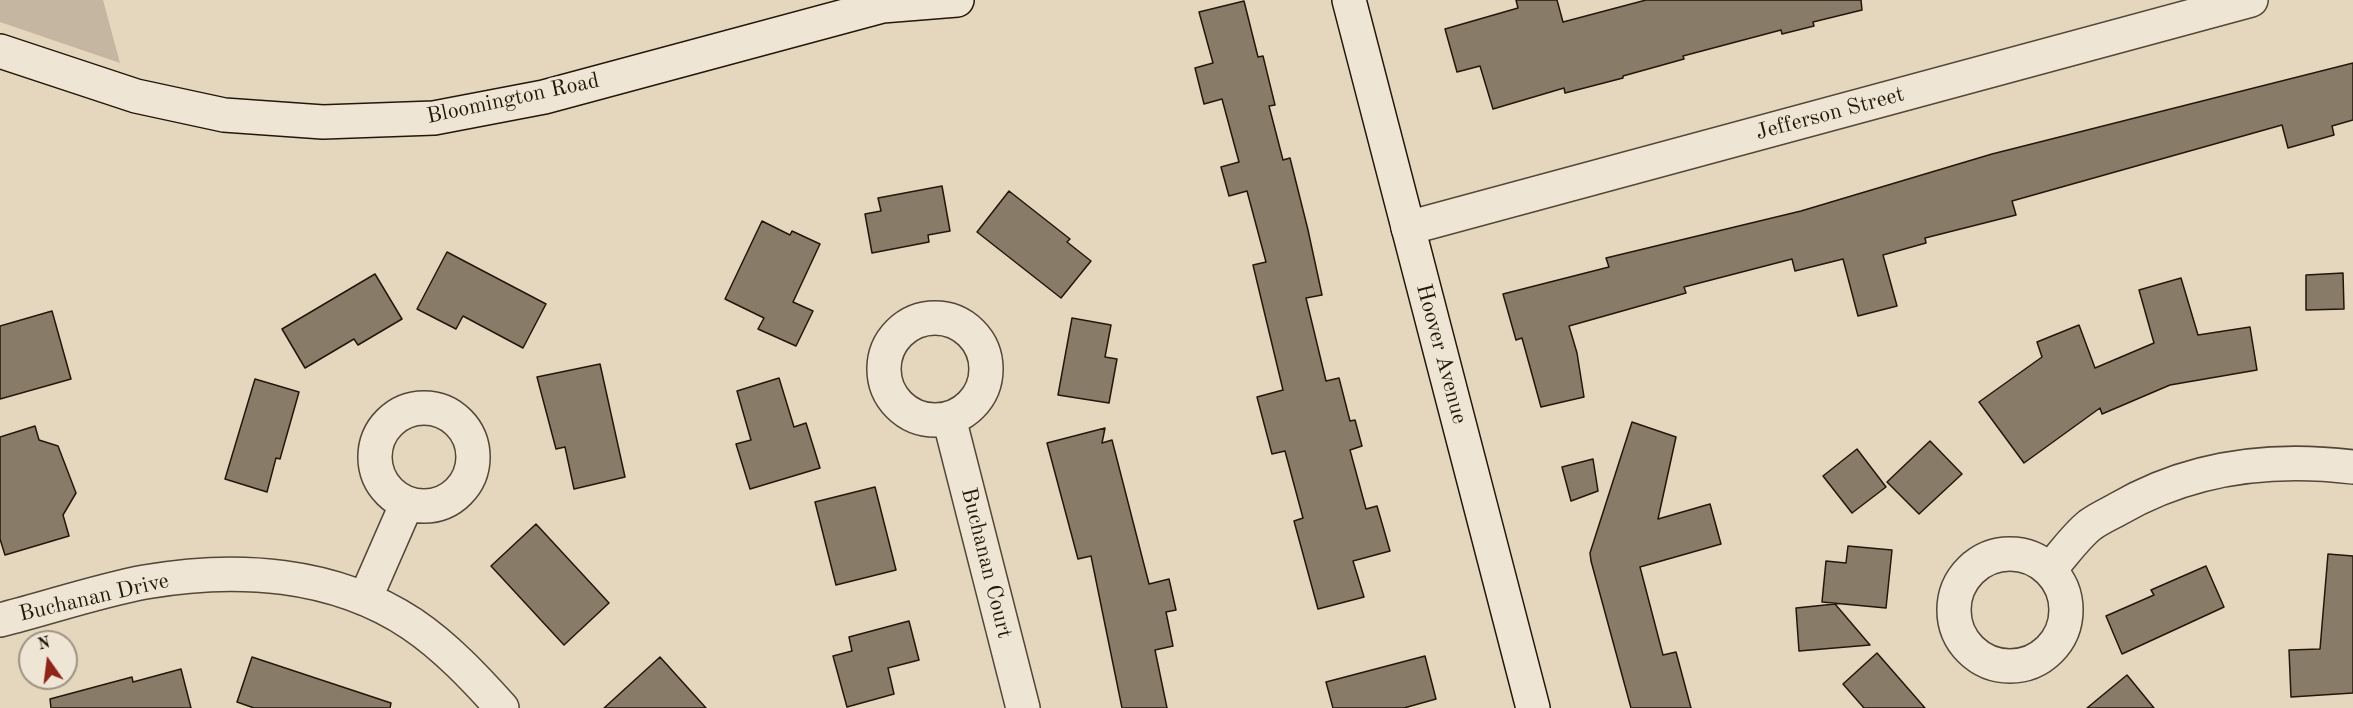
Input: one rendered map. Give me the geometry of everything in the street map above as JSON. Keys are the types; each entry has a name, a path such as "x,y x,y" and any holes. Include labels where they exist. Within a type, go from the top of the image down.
{"street":[{"name":"Bloomington Road","path":"0,51 136,96 224,115 323,122 434,118 543,97 888,3 957,0"},
{"name":"Hoover Avenue","path":"1349,0 1533,708"},
{"name":"Jefferson Street","path":"1408,228 2251,0"},
{"name":"Buchanan Court","path":"949,418 1023,708"},
{"path":"2050,569 2090,525 2135,499 2182,480 2243,465 2313,462 2353,467"},
{"path":"365,599 407,503"},
{"name":"Buchanan Drive","path":"0,620 145,582 217,573 269,575 323,584 365,599 412,624 455,658 502,708"}],"shaded area":[{"path":"0,0 103,0 120,63 0,22"}],"building":[{"path":"1516,0 1557,0 1563,22 1646,0 1861,0 1862,10 1813,22 1814,26 1782,34 1781,30 1683,56 1684,59 1623,76 1623,78 1565,93 1564,88 1493,109 1480,66 1457,72 1445,29 1518,8"},
{"path":"1244,1 1258,57 1263,56 1275,105 1269,106 1283,160 1290,158 1308,230 1322,295 1306,298 1326,381 1339,378 1350,421 1355,420 1362,446 1350,450 1366,509 1377,506 1390,551 1353,561 1364,597 1318,609 1294,521 1303,518 1285,451 1272,454 1257,397 1283,390 1253,265 1266,262 1247,191 1229,196 1221,167 1239,162 1222,99 1204,104 1195,68 1213,63 1199,12"},
{"path":"2353,63 2353,120 2332,126 2334,135 2288,148 2282,125 2012,201 2016,215 1925,238 1926,243 1883,255 1897,306 1858,316 1843,259 1795,271 1792,259 1684,287 1686,293 1569,326 1577,353 1584,397 1541,407 1522,338 1516,340 1503,294 1609,267 1606,258 1801,211 1992,154"},
{"path":"942,186 950,231 928,235 929,242 872,253 865,214 881,211 878,198"},
{"path":"1009,191 1070,239 1067,242 1091,261 1061,298 977,232"},
{"path":"762,221 790,235 792,231 820,244 793,302 813,311 796,346 758,329 764,318 725,299"},
{"path":"447,252 546,304 523,348 463,316 456,329 417,309"},
{"path":"2343,273 2344,309 2306,310 2306,275"},
{"path":"375,274 402,319 358,345 354,339 305,368 282,329"},
{"path":"2181,278 2198,335 2250,327 2257,370 2170,385 2102,414 2100,408 2024,463 1979,402 2042,357 2037,342 2079,325 2095,368 2154,343 2139,290"},
{"path":"52,311 71,379 0,399 0,326"},
{"path":"1072,318 1111,325 1105,357 1117,359 1109,403 1058,395"},
{"path":"600,364 625,477 574,489 565,447 556,449 537,377"},
{"path":"779,378 794,427 806,423 820,468 750,489 736,444 751,440 737,391"},
{"path":"255,379 299,392 280,459 276,458 267,492 225,479"},
{"path":"1632,422 1676,437 1658,519 1710,504 1721,544 1640,567 1663,655 1676,652 1691,708 1631,708 1591,561 1590,553"},
{"path":"35,426 39,440 58,446 76,493 63,515 69,536 5,555 0,539 0,437"},
{"path":"1105,428 1102,443 1112,440 1149,584 1169,579 1176,610 1166,612 1173,646 1155,650 1167,708 1122,708 1091,556 1078,559 1047,443"},
{"path":"1930,441 1962,474 1919,514 1887,482"},
{"path":"1857,449 1886,487 1852,513 1823,476"},
{"path":"1593,459 1598,491 1571,501 1562,467"},
{"path":"875,487 896,570 836,585 815,502"},
{"path":"536,524 609,603 564,645 491,566"},
{"path":"1848,546 1892,550 1886,608 1822,602 1826,561 1846,563"},
{"path":"2328,554 2353,556 2353,693 2291,697 2289,650 2320,649"},
{"path":"2206,566 2224,607 2122,654 2106,616 2154,595 2151,590"},
{"path":"1835,604 1870,645 1799,651 1796,608"},
{"path":"909,621 919,660 888,668 894,694 847,707 833,656 852,651 849,637"},
{"path":"1877,653 1925,708 1864,708 1843,684"},
{"path":"1425,656 1436,699 1404,708 1333,708 1326,682"},
{"path":"252,657 391,703 390,708 254,708 237,702"},
{"path":"660,657 706,708 604,708"},
{"path":"181,669 191,708 51,708 50,699 132,677 133,682"},
{"path":"2127,675 2154,708 2087,708"}]}
